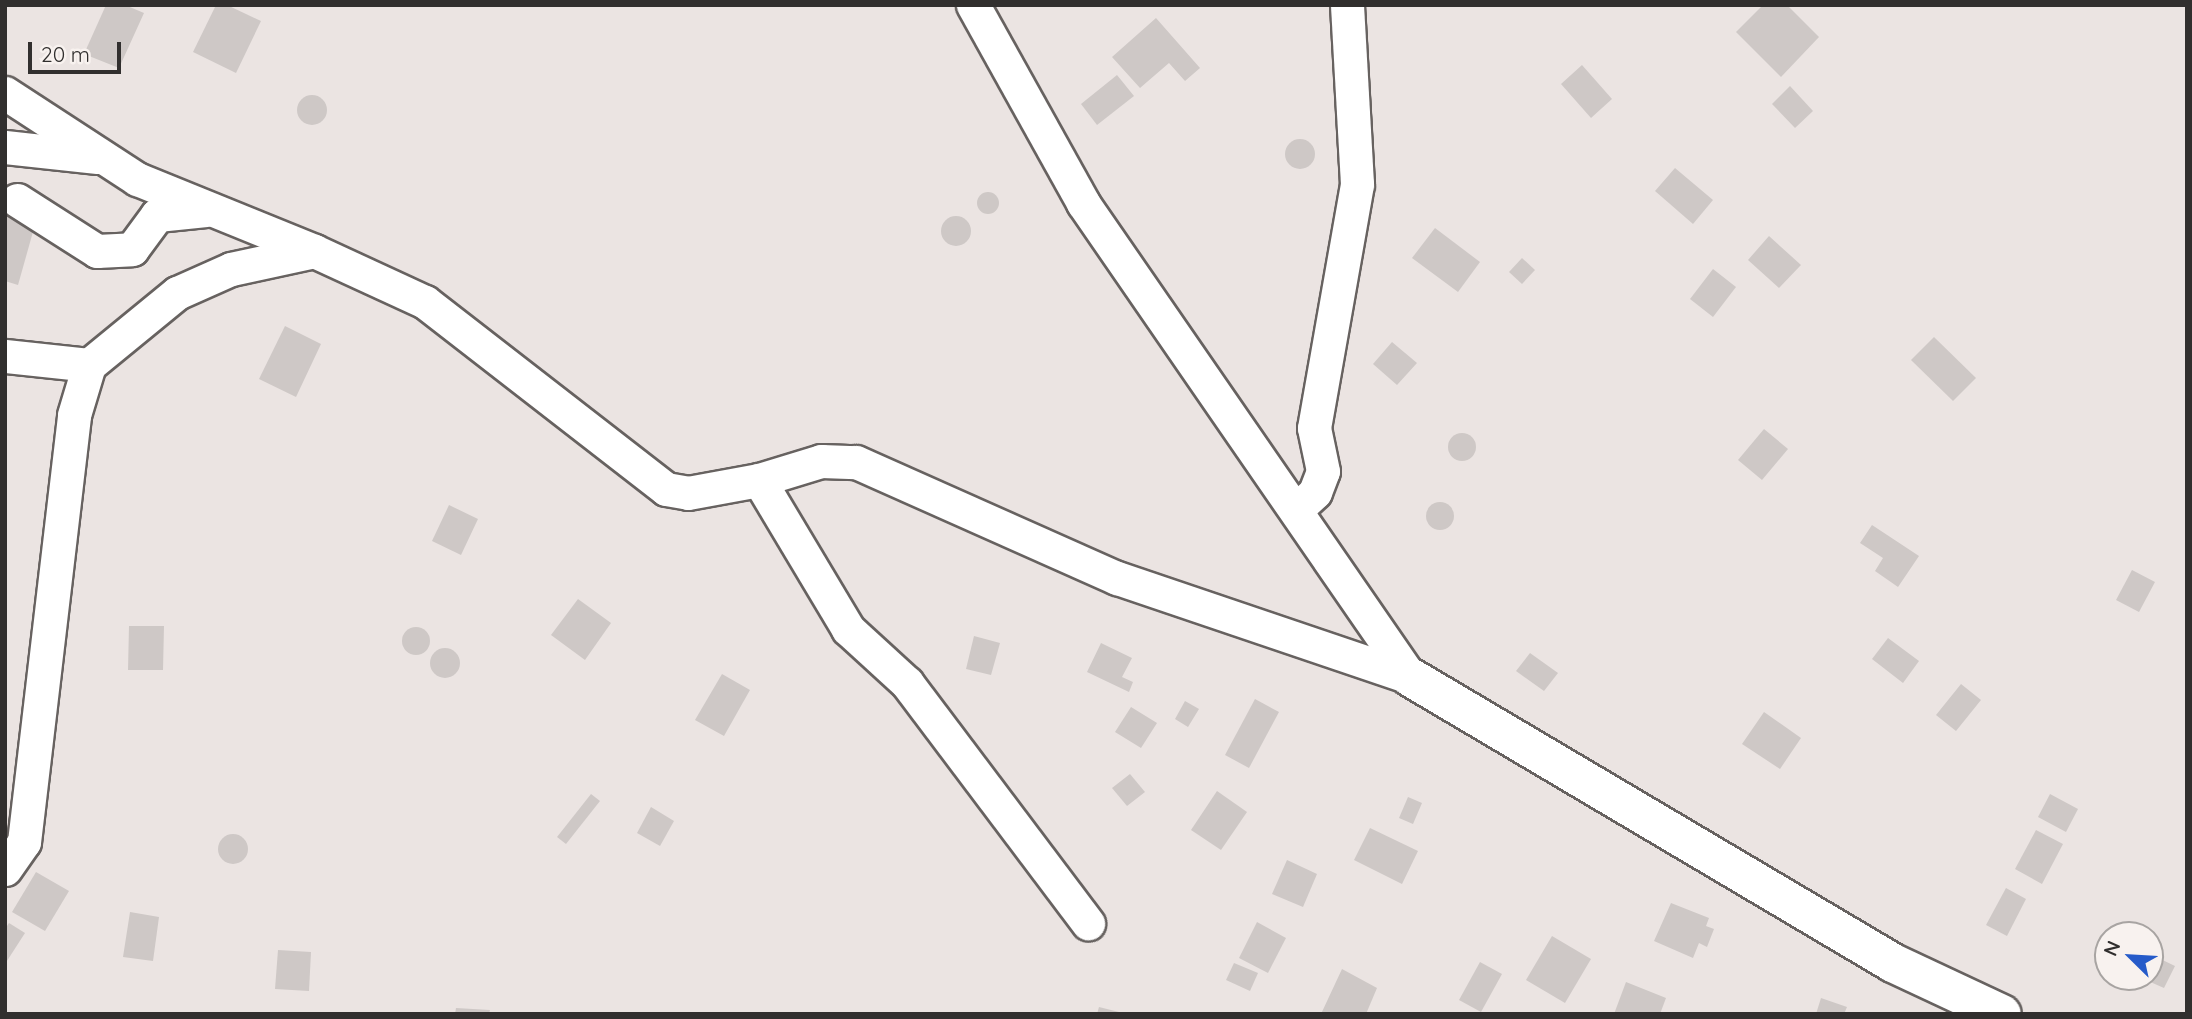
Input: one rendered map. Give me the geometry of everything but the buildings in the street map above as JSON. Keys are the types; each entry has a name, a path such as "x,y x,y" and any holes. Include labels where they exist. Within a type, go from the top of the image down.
{"main road":[{"path":"1410,677 1894,963 2002,1014"}],"street":[{"path":"973,5 1083,202 1298,508 1410,677"},
{"path":"1298,508 1315,492 1323,471 1314,428 1357,184 1347,5"},
{"path":"5,93 100,158 136,179 314,251 425,302 666,489 688,493 758,480 821,461 856,462 1117,578 1410,677"},
{"path":"5,147 100,158"},
{"path":"17,200 97,251 132,249 157,215 209,209"},
{"path":"5,869 24,842 74,415 89,365 177,293 231,269 314,251"},
{"path":"5,356 89,365"},
{"path":"758,480 848,629 907,683 1088,923"}]}
